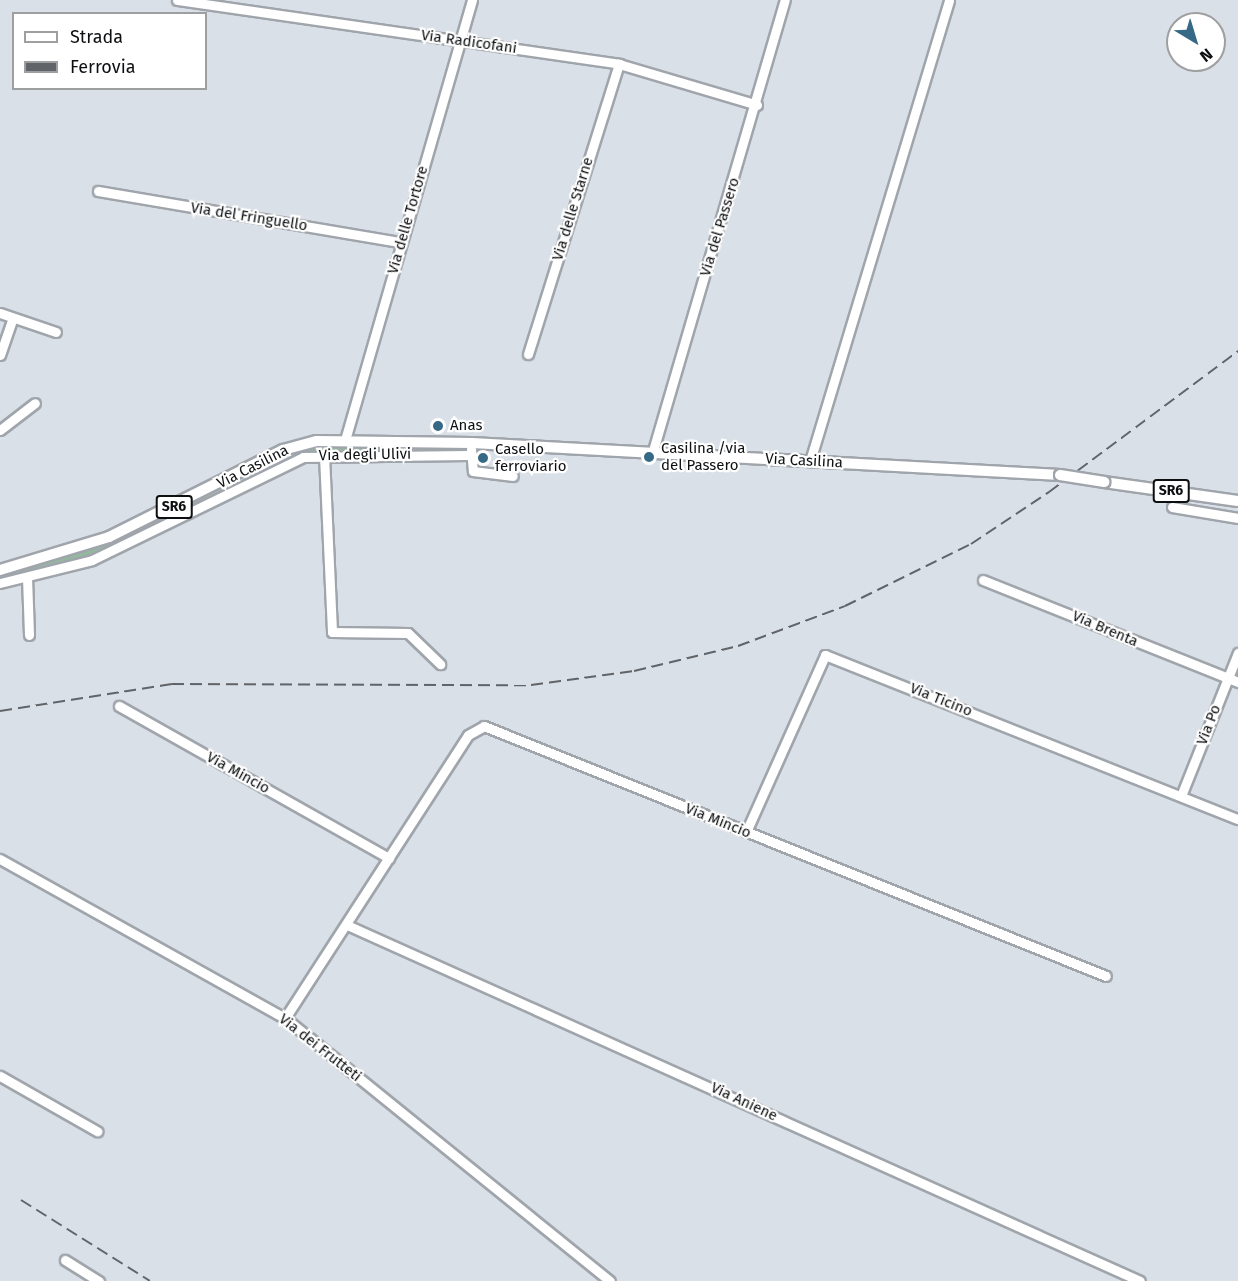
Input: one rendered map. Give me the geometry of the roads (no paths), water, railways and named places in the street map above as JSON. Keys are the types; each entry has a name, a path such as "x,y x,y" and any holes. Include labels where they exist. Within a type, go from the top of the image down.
{"main road":[{"name":"Via Casilina","path":"0,570 109,537 294,446 345,440 471,449 652,454 1060,475 1238,501"}],"street":[{"name":"Via Radicofani","path":"177,0 619,64 757,105"},
{"name":"Via delle Tortore","path":"345,440 472,0"},
{"name":"Via del Passero","path":"652,454 757,105 785,0"},
{"path":"810,461 949,0"},
{"name":"Via delle Starne","path":"528,354 619,64"},
{"name":"Via del Fringuello","path":"98,191 401,242"},
{"path":"0,313 56,332"},
{"path":"0,355 13,318"},
{"path":"0,430 35,403"},
{"path":"471,449 475,472 513,476"},
{"name":"Via degli Ulivi","path":"0,584 92,560 291,461 324,454 471,449"},
{"path":"324,454 332,632 408,633 440,664"},
{"path":"1172,507 1238,518"},
{"path":"27,577 29,635"},
{"name":"Via Brenta","path":"983,580 1238,682"},
{"name":"Via Po","path":"1181,796 1238,654"},
{"name":"Via Ticino","path":"746,832 825,655 1238,819"},
{"name":"Via Mincio","path":"119,706 389,858"},
{"name":"Via Mincio","path":"285,1018 468,735 484,726 1106,976"},
{"name":"Via dei Frutteti","path":"0,859 285,1018 610,1281"},
{"name":"Via Aniene","path":"347,925 1140,1281"},
{"path":"0,1076 97,1131"},
{"path":"65,1260 99,1281"}],"railway":[{"path":"0,711 172,684 531,685 634,671 738,646 845,606 971,544 1049,492 1238,351"},
{"path":"21,1200 150,1281"}],"place":[{"name":"Anas","path":"438,426"},
{"name":"Casilina /via del Passero","path":"649,457"},
{"name":"Casello ferroviario","path":"483,458"}]}
